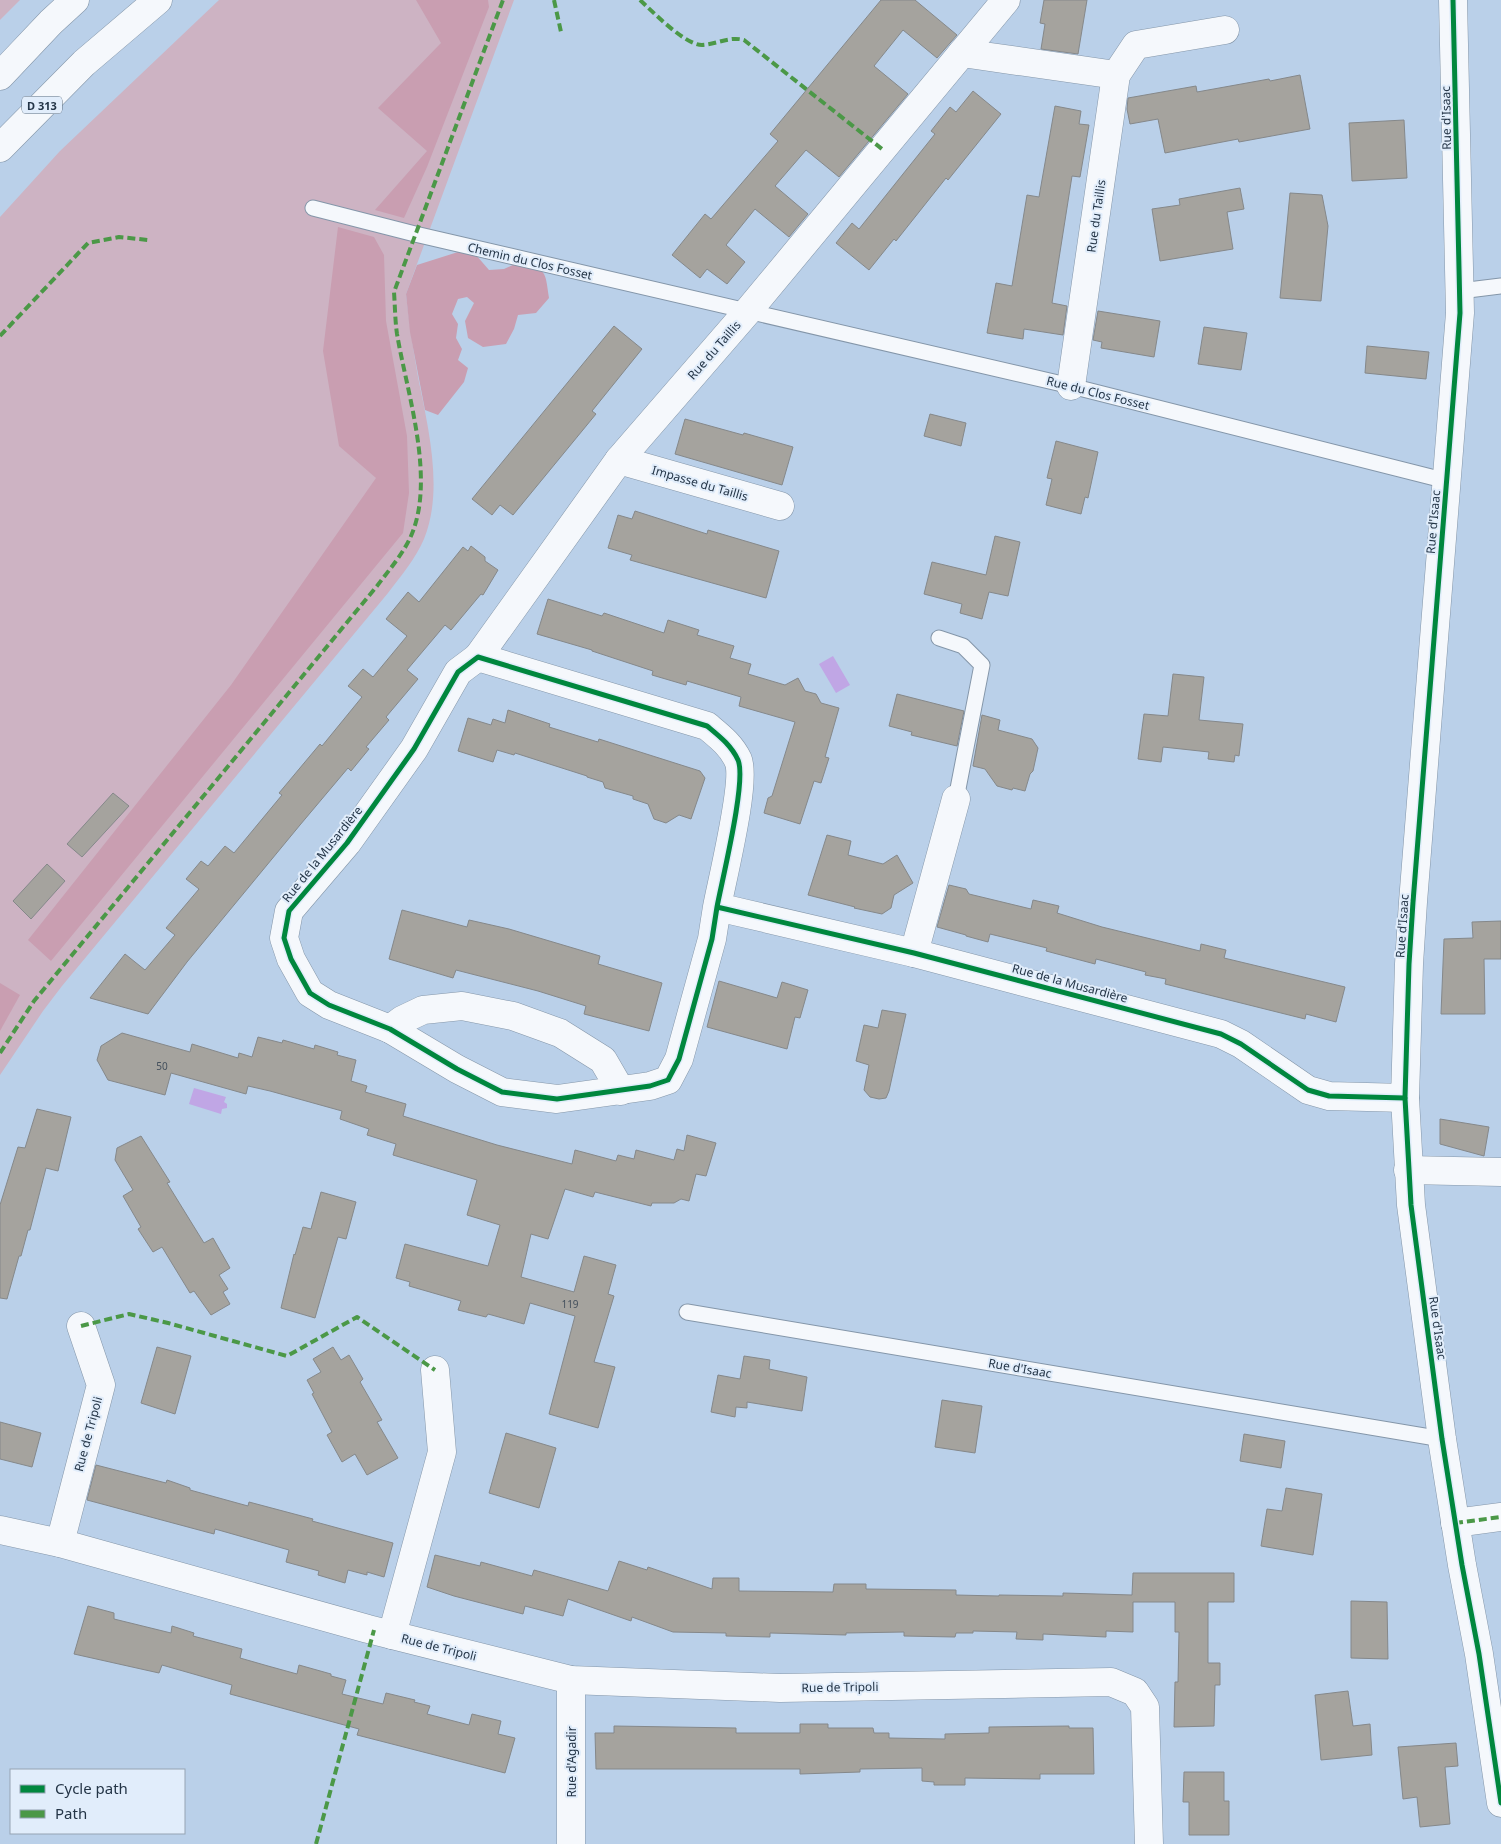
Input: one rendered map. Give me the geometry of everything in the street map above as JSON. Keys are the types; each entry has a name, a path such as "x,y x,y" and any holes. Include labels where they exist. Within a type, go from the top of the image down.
{"main road":[{"path":"0,76 51,22 75,0"},
{"name":"D 313","path":"0,148 84,63 158,0"},
{"name":"Rue du Taillis","path":"478,657 619,460 748,311 1006,0"},
{"name":"Rue d'Isaac","path":"1445,0 1454,44"},
{"name":"Rue d'Isaac","path":"1453,0 1460,291 1412,920 1405,1098 1411,1205 1442,1439 1479,1654 1501,1803"},
{"name":"Rue du Taillis","path":"1071,386 1116,75 1136,45 1225,30"},
{"path":"962,53 1116,75"},
{"name":"Impasse du Taillis","path":"619,460 780,506"},
{"name":"Rue de la Musardière","path":"478,657 707,726 729,745 739,762 739,792 717,907 712,940 679,1059 668,1080 650,1086 621,1091 557,1099 502,1092 457,1069 390,1030 329,1006 310,993 291,959 284,938 290,911 347,843 414,749 458,672 478,657"},
{"path":"914,953 956,799"},
{"name":"Rue de la Musardière","path":"717,907 914,953 1222,1034 1241,1044 1308,1090 1329,1096 1405,1098"},
{"path":"390,1030 402,1020 424,1010 462,1006 513,1016 560,1033 603,1060 621,1091"},
{"path":"1408,1170 1501,1172"},
{"name":"Rue de Tripoli","path":"60,1543 101,1386 81,1326"},
{"name":"Rue de Tripoli","path":"392,1635 442,1452 435,1370"},
{"path":"1456,1523 1501,1518"},
{"name":"Rue de Tripoli","path":"0,1530 60,1543 392,1635 571,1680 780,1688 1111,1682 1135,1692 1145,1707 1149,1844"},
{"name":"Rue d'Agadir","path":"571,1680 571,1844"}],"lane":[{"name":"Chemin du Clos Fosset","path":"313,208 415,234 748,311"},
{"path":"1460,291 1501,286"},
{"name":"Rue du Clos Fosset","path":"748,311 1071,386 1447,481"},
{"path":"939,638 963,646 982,665 956,799"},
{"name":"Rue d'Isaac","path":"687,1312 1442,1439"}],"shaded area":[{"path":"0,0 20,0 0,20"},
{"path":"219,0 514,0 406,294 414,356 430,437 434,479 430,520 417,553 388,593 62,986 0,1075 0,217 60,151"},
{"path":"416,0 488,0 489,7 427,167 404,218 375,210 427,151 378,108 441,43"},
{"path":"338,227 374,237 384,255 386,321 407,436 409,493 403,533 51,961 28,940 231,685 376,478 339,446 323,351"},
{"path":"458,252 476,255 489,270 504,269 519,262 535,267 543,272 545,276 549,298 536,313 518,315 514,329 506,344 483,347 468,338 465,321 474,303 467,297 458,299 452,314 458,324 456,338 462,349 458,360 468,368 464,382 438,415 425,410 410,332 406,294 417,265"},
{"path":"833,656 850,685 836,693 819,664"},
{"path":"0,983 20,995 0,1031"},
{"path":"194,1088 226,1097 224,1102 227,1104 227,1108 222,1109 221,1114 189,1104"}],"building":[{"path":"881,0 915,0 957,35 937,58 903,30 874,66 908,94 839,177 806,150 775,186 808,214 789,237 755,209 726,245 745,262 727,284 707,269 700,278 672,255 705,214 711,219 778,141 770,134"},
{"path":"1044,0 1087,0 1078,54 1041,49 1045,24 1040,23"},
{"path":"1300,75 1310,129 1239,142 1238,139 1165,153 1158,119 1130,124 1127,109 1128,98 1196,86 1197,92"},
{"path":"973,91 1001,114 948,180 946,178 896,241 894,239 869,270 836,243 852,223 859,229 935,134 931,131 950,107 956,112"},
{"path":"1055,106 1081,111 1079,124 1089,125 1080,177 1072,176 1052,303 1067,306 1063,335 1024,329 1023,339 987,333 996,283 1012,286 1027,195 1039,197"},
{"path":"1404,120 1407,178 1352,181 1349,123"},
{"path":"1240,188 1244,209 1227,212 1233,249 1160,261 1152,209 1180,205 1179,199"},
{"path":"1290,193 1322,195 1328,226 1321,301 1280,298"},
{"path":"1098,311 1160,321 1154,357 1101,348 1102,342 1093,340"},
{"path":"614,326 642,349 592,411 596,414 513,515 500,505 492,515 472,499"},
{"path":"1204,327 1247,333 1241,370 1198,364"},
{"path":"1367,346 1429,352 1426,379 1365,373"},
{"path":"930,414 966,423 961,446 924,436"},
{"path":"685,419 793,447 782,485 675,454"},
{"path":"1056,441 1098,452 1088,498 1085,497 1081,514 1046,505 1052,479 1047,478"},
{"path":"635,511 707,534 708,530 779,551 766,598 630,560 632,555 608,548 618,515 632,519"},
{"path":"995,536 1020,542 1008,596 989,592 982,619 960,613 962,604 924,594 932,562 986,575"},
{"path":"471,546 485,557 485,561 498,570 483,595 481,594 451,630 445,625 407,670 418,679 386,717 389,720 366,747 369,749 351,771 348,768 300,825 187,962 148,1014 90,998 125,954 145,970 175,935 166,928 199,889 186,879 201,861 208,866 225,846 234,853 282,795 279,793 320,744 322,746 362,697 348,686 363,669 373,677 407,636 386,619 408,592 419,602 463,547 468,551"},
{"path":"548,599 602,616 604,613 664,633 668,620 699,630 697,635 734,646 730,658 751,664 748,674 785,685 798,678 805,691 816,694 821,703 839,708 825,757 829,758 821,783 814,781 800,824 764,813 768,798 772,796 795,722 739,706 741,697 687,681 686,685 652,675 653,671 537,634"},
{"path":"1173,674 1204,677 1199,720 1243,724 1239,756 1235,755 1234,762 1208,759 1209,752 1163,747 1161,762 1138,759 1144,714 1168,716"},
{"path":"897,694 964,711 957,746 911,735 912,732 889,726"},
{"path":"508,710 550,724 549,727 598,742 599,739 700,771 705,778 691,819 679,815 666,823 654,819 648,804 633,799 633,796 605,788 603,782 587,776 515,753 514,755 497,750 493,762 458,751 468,718 491,725 493,719 505,723"},
{"path":"982,715 1000,720 998,730 1032,739 1038,748 1033,771 1030,774 1025,791 997,786 985,769 973,766"},
{"path":"113,793 129,806 82,857 67,844"},
{"path":"827,835 851,841 848,855 883,864 897,855 913,883 894,895 891,908 882,914 808,895"},
{"path":"47,864 65,881 31,919 13,901"},
{"path":"949,885 966,889 969,894 1031,909 1033,900 1059,906 1057,913 1102,927 1200,951 1201,944 1226,950 1224,958 1345,987 1336,1022 1306,1014 1305,1019 1165,984 1166,979 1145,975 1146,972 1096,959 1095,964 1046,951 1047,948 990,934 988,942 937,927"},
{"path":"402,910 467,927 469,920 509,929 600,956 598,964 662,983 649,1031 584,1014 586,1006 538,991 456,970 453,978 389,959"},
{"path":"1501,921 1501,959 1484,959 1485,1014 1441,1014 1444,939 1473,938 1472,922"},
{"path":"719,981 777,998 782,982 808,990 800,1018 795,1017 787,1049 707,1027"},
{"path":"882,1010 906,1014 889,1091 886,1098 879,1099 870,1097 864,1090 869,1065 856,1061 864,1025 878,1028"},
{"path":"122,1033 190,1052 192,1044 238,1058 239,1053 252,1057 258,1037 282,1043 283,1040 314,1049 315,1045 338,1052 337,1055 356,1060 351,1081 367,1086 365,1092 406,1104 403,1116 497,1145 572,1164 575,1150 616,1161 618,1155 634,1159 636,1150 674,1160 677,1149 684,1151 687,1135 716,1143 706,1176 696,1174 689,1201 681,1199 674,1203 652,1203 651,1206 595,1192 593,1197 565,1189 548,1239 531,1234 521,1277 574,1292 584,1256 616,1265 608,1294 614,1296 594,1362 615,1367 598,1428 549,1414 575,1316 530,1303 524,1324 488,1314 486,1317 458,1310 461,1301 409,1286 410,1282 396,1278 405,1244 488,1266 500,1225 467,1215 477,1180 393,1155 396,1144 367,1135 369,1129 340,1119 342,1111 270,1091 248,1086 246,1094 171,1073 165,1095 108,1080 97,1060 101,1046"},
{"path":"37,1109 71,1117 58,1171 46,1168 30,1230 28,1230 21,1256 19,1256 7,1299 0,1298 0,1205 18,1147 25,1148"},
{"path":"1440,1119 1489,1127 1484,1156 1440,1144"},
{"path":"141,1136 170,1182 167,1183 204,1243 213,1238 230,1268 219,1275 228,1289 223,1292 230,1304 211,1315 194,1291 190,1293 162,1247 153,1252 138,1229 141,1227 123,1196 133,1190 115,1160 117,1148"},
{"path":"321,1192 356,1202 346,1239 338,1237 315,1318 281,1308 294,1254 303,1227 311,1229"},
{"path":"157,1347 191,1356 175,1414 141,1403"},
{"path":"333,1347 341,1360 349,1355 363,1379 360,1382 382,1420 377,1422 398,1458 367,1475 355,1454 342,1462 327,1435 332,1432 312,1394 314,1393 307,1380 321,1372 313,1359"},
{"path":"744,1356 770,1360 769,1369 807,1377 802,1411 747,1402 747,1408 736,1407 735,1417 711,1412 718,1375 740,1379"},
{"path":"942,1400 982,1406 975,1453 935,1447"},
{"path":"0,1422 41,1433 32,1467 0,1459"},
{"path":"506,1433 556,1448 539,1508 489,1493"},
{"path":"1244,1434 1285,1441 1281,1468 1240,1461"},
{"path":"96,1465 166,1483 167,1480 190,1488 190,1490 248,1506 249,1502 393,1543 384,1577 367,1572 367,1575 348,1570 345,1583 318,1575 319,1571 286,1562 289,1550 215,1529 214,1534 87,1500"},
{"path":"1286,1488 1322,1494 1313,1555 1261,1546 1267,1509 1282,1511"},
{"path":"435,1555 480,1566 481,1562 532,1576 534,1570 608,1591 619,1561 647,1570 648,1567 712,1589 713,1578 739,1578 739,1591 833,1592 834,1584 866,1584 866,1589 956,1590 956,1595 1063,1596 1063,1593 1132,1595 1133,1573 1234,1573 1234,1602 1208,1602 1208,1663 1220,1663 1220,1685 1215,1685 1214,1726 1174,1727 1175,1682 1178,1682 1179,1632 1175,1632 1175,1602 1133,1602 1133,1632 1106,1631 1106,1637 1043,1634 1043,1640 1016,1639 1017,1632 973,1631 973,1633 956,1633 955,1637 904,1636 904,1632 846,1633 846,1635 770,1633 770,1637 726,1636 726,1633 673,1632 632,1617 631,1621 568,1599 563,1616 525,1606 523,1614 454,1596 427,1587"},
{"path":"1351,1601 1387,1602 1388,1659 1351,1658"},
{"path":"88,1606 114,1613 114,1619 171,1633 172,1626 194,1633 193,1636 242,1649 240,1658 268,1666 297,1674 299,1665 331,1674 331,1676 346,1680 342,1694 383,1704 386,1693 415,1700 414,1702 430,1706 427,1714 469,1725 472,1714 501,1721 498,1734 515,1738 505,1773 357,1735 359,1729 230,1694 232,1685 162,1665 159,1673 74,1654"},
{"path":"1348,1691 1353,1726 1370,1724 1372,1755 1321,1760 1315,1695"},
{"path":"800,1724 828,1724 828,1728 873,1728 874,1733 889,1733 889,1738 945,1739 945,1734 989,1733 989,1727 1069,1726 1069,1728 1093,1728 1094,1774 1040,1774 1040,1779 965,1778 965,1785 934,1785 934,1782 922,1781 922,1768 860,1769 860,1772 800,1774 800,1769 596,1769 595,1733 614,1733 614,1726 736,1728 736,1733 800,1733"},
{"path":"1456,1743 1458,1766 1445,1767 1450,1824 1420,1827 1417,1797 1403,1799 1398,1747"},
{"path":"1184,1772 1224,1772 1224,1801 1229,1801 1229,1835 1189,1835 1189,1802 1183,1802"}],"marked path":[{"path":"0,1053 34,1001 377,586 408,543 418,513 421,489 420,463 417,436 397,334 394,292 503,0"},
{"path":"554,0 561,32"},
{"path":"640,0 678,34 695,44 702,45 729,40 744,40 882,149"},
{"path":"0,336 88,243 119,237 148,240"},
{"path":"81,1326 129,1314 287,1356 357,1317 435,1370"},
{"path":"1455,1523 1501,1517"},
{"path":"316,1844 374,1630"}],"cycle path":[{"path":"1453,0 1460,313 1413,902 1405,1098 1411,1205 1442,1439 1462,1565 1479,1654 1501,1803"},
{"path":"717,907 712,939 679,1059 668,1080 650,1086 557,1099 502,1092 457,1069 390,1029 329,1005 310,993 291,959 284,938 289,911 347,843 414,749 458,672 478,657 707,726 724,741 738,760 740,771 737,808 717,907 914,953 1221,1034 1241,1044 1308,1090 1329,1096 1405,1098"}]}
